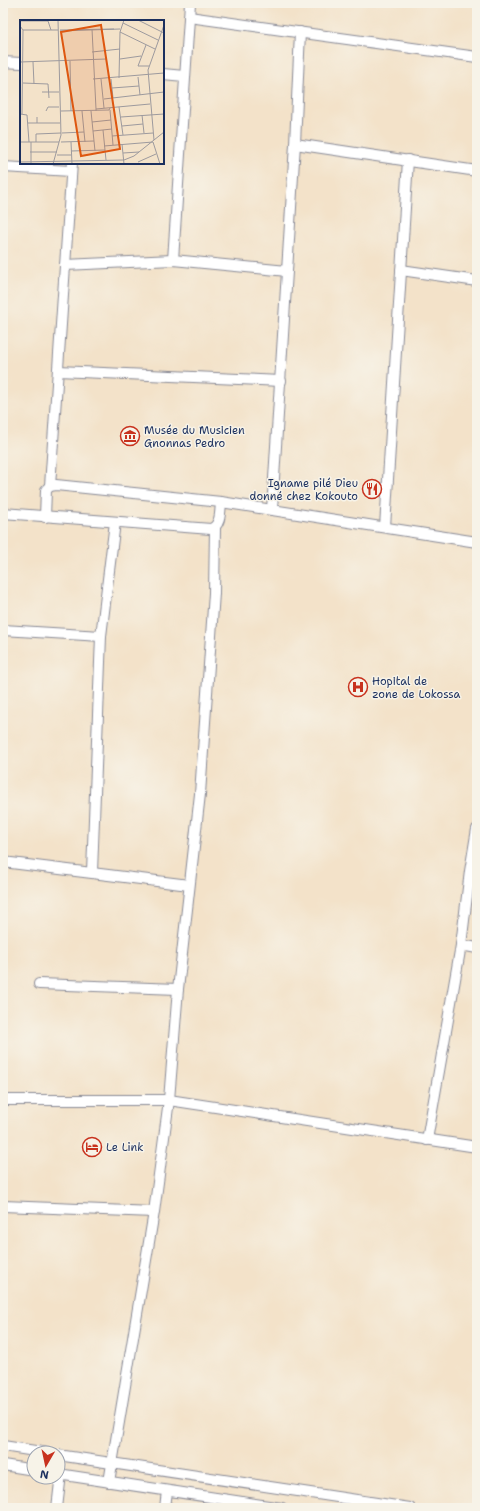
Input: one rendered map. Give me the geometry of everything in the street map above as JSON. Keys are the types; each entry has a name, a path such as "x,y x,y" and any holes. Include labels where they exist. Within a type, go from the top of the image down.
{"street":[{"path":"173,260 190,3"},
{"path":"189,17 477,57"},
{"path":"272,510 295,144 300,32"},
{"path":"3,62 20,63"},
{"path":"164,74 184,76"},
{"path":"295,144 477,170"},
{"path":"385,527 408,160"},
{"path":"3,167 72,167 50,486"},
{"path":"65,265 173,260 287,271"},
{"path":"401,270 477,281"},
{"path":"58,371 281,381"},
{"path":"45,517 46,490 50,486 56,485 221,502 477,542"},
{"path":"109,1482 154,1212 169,1100 178,989 200,794 214,593 215,528 218,523 221,502"},
{"path":"3,513 211,529 215,528"},
{"path":"92,872 102,636 115,522"},
{"path":"3,630 102,636"},
{"path":"428,1140 461,945 477,829"},
{"path":"3,862 189,885"},
{"path":"461,945 477,948"},
{"path":"39,984 178,989"},
{"path":"3,1100 169,1100 477,1147"},
{"path":"3,1206 154,1212"},
{"path":"3,1446 26,1450"},
{"path":"66,1456 410,1508"},
{"path":"3,1465 26,1469"},
{"path":"66,1475 282,1508"},
{"path":"57,1508 58,1485"},
{"path":"165,1508 167,1491"}],"place":[{"name":"Musée du Musicien Gnonnas Pedro","path":"130,436"},
{"name":"Igname pilé Dieu donné chez Kokouto","path":"372,489"},
{"name":"Hopital de zone de Lokossa","path":"358,687"},
{"name":"Le Link","path":"92,1147"}]}
